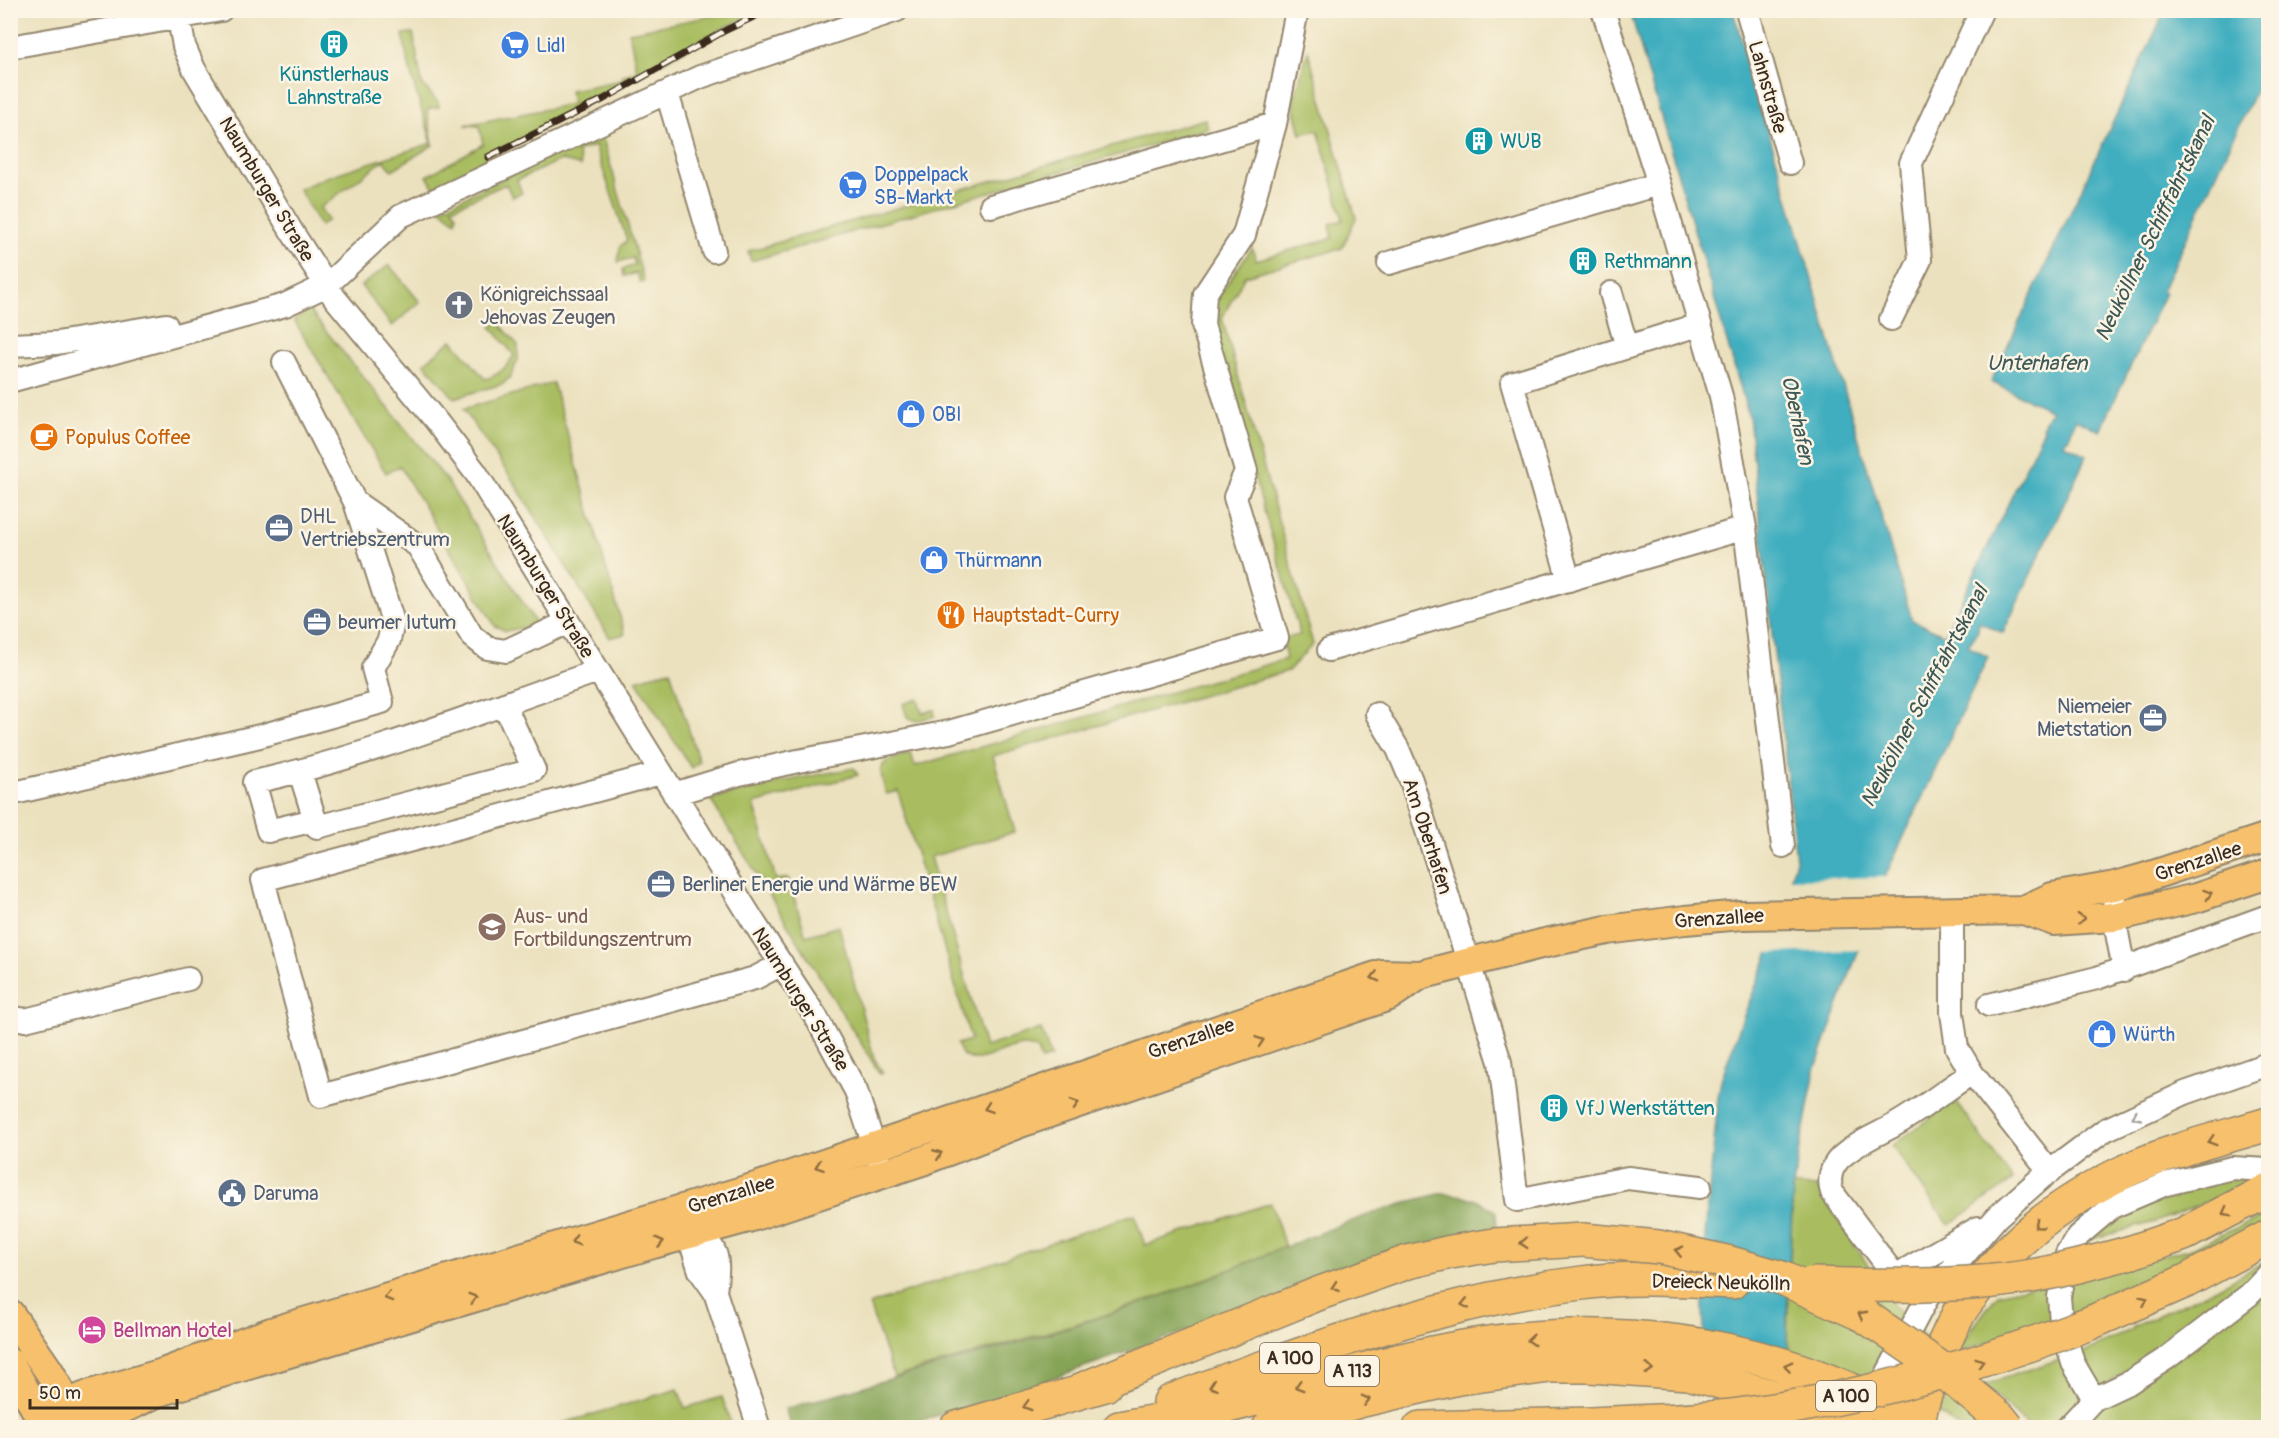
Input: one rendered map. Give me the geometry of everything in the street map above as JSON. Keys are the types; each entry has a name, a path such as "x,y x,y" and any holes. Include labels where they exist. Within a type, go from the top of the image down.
{"highway":[{"path":"1916,1428 1922,1401 1957,1315 1989,1271 2031,1230 2081,1195 2132,1169 2178,1151 2268,1124"},
{"name":"Dreieck Neukölln","path":"1117,1428 1174,1400 1338,1341 1438,1310 1526,1291 1584,1282 1662,1279 1853,1286 1932,1285 1994,1281 2046,1274 2132,1252 2184,1234 2268,1190"},
{"name":"A 100","path":"1420,1428 1581,1426 1736,1415 1818,1403 1960,1368 2016,1351 2090,1323 2186,1281 2268,1237"},
{"path":"956,1428 1083,1389 1320,1293 1408,1262 1494,1245 1583,1240 1659,1247 1727,1262 1782,1278 1865,1316 1936,1365 2000,1418 2008,1428"},
{"path":"1083,1389 1202,1364 1329,1328 1408,1320"},
{"name":"A 113","path":"1117,1428 1212,1410 1351,1371 1482,1344 1590,1350 1674,1340 1741,1353 1798,1369 1868,1398 1916,1428"},
{"name":"A 113","path":"1269,1428 1359,1401 1459,1378 1539,1367 1590,1350 1688,1373 1793,1402 1857,1428"}],"main road":[{"name":"Grenzallee","path":"2024,910 2052,897 2115,886 2181,867 2268,837"},
{"name":"Grenzallee","path":"43,1421 68,1402 183,1366 229,1358 694,1220 875,1147 1382,974 1420,975 1607,930 1742,915 2024,910 2054,921 2114,917 2196,898 2268,874"},
{"name":"Grenzallee","path":"694,1220 748,1218 883,1174 1020,1123 1389,996 1420,975"},
{"path":"10,1314 49,1371 83,1428"},
{"name":"Grenzallee","path":"83,1428 229,1358"},
{"path":"10,1363 43,1421"}],"street":[{"path":"11,44 222,10"},
{"path":"10,381 285,305 327,285 401,216 596,124 722,69 897,10"},
{"path":"674,794 769,768 949,732 1277,638 1235,496 1246,471 1203,325 1205,294 1244,235 1275,124 1297,10"},
{"path":"1603,10 1659,184 1698,325 1721,396 1744,528 1783,846"},
{"name":"Lahnstraße","path":"1747,10 1790,163"},
{"path":"1891,319 1920,260 1911,163 1982,10"},
{"name":"Naumburger Straße","path":"179,18 184,46 194,69 292,232 349,317 459,450 782,964 843,1065 856,1091 883,1174"},
{"path":"667,93 714,251"},
{"path":"991,206 1275,124"},
{"path":"1389,263 1659,184"},
{"path":"1611,293 1627,347"},
{"path":"10,345 57,343 285,305"},
{"path":"1569,580 1512,382 1698,325"},
{"path":"10,794 260,736 382,702 373,668 388,640 393,622 354,502 284,362"},
{"path":"354,502 418,546 472,636 487,648 506,651 568,622"},
{"path":"1329,650 1744,528"},
{"path":"315,820 268,831 254,782 300,772 598,671"},
{"path":"300,772 317,827 534,770 504,704"},
{"name":"Am Oberhafen","path":"1377,714 1398,748 1411,780 1500,1062 1517,1200 1628,1178 1700,1187"},
{"path":"661,773 263,880 321,1096 755,978 782,964"},
{"path":"2115,886 2114,917 2124,970"},
{"path":"1946,912 1953,1021 1957,1048 1971,1073 2050,1172"},
{"path":"1989,1005 2124,970 2268,916"},
{"path":"10,1017 25,1020 188,980"},
{"path":"1971,1073 1891,1126 1875,1134 1840,1158 1834,1166 1830,1185 1832,1192 1895,1276 1997,1216 2105,1130 2185,1093 2268,1064"},
{"path":"2094,1399 2073,1363 2061,1321 2059,1305 2067,1254 2078,1236 2112,1207 2166,1184 2232,1168 2268,1170"},
{"path":"1884,1380 1927,1298 1997,1216"},
{"path":"694,1220 712,1243 718,1264 714,1292 758,1427"},
{"path":"2067,1428 2094,1399 2130,1382 2167,1358 2249,1295 2268,1275"}],"green space":[{"path":"733,11 761,11 724,28 434,188 427,176 483,144 479,126 465,125 572,104 570,90 623,80 622,75 637,72 629,32"},
{"path":"413,33 422,84 438,102 439,107 427,109 433,145 392,170 384,160 320,208 328,220 320,226 299,189 326,177 432,143 405,48 403,34"},
{"path":"1308,51 1356,218 1342,248 1245,276 1222,318 1313,644 1288,671 993,756 1015,832 930,857 985,1047 1041,1029 1051,1057 1041,1060 1037,1050 1028,1046 1019,1046 981,1058 972,1059 963,1056 957,1044 971,1040 898,791 886,794 881,775 883,764 911,753 915,766 1286,659 1282,639 1300,635 1212,330 1212,305 1252,248 1256,260 1333,238 1330,224 1343,220 1318,130 1301,134 1293,102"},
{"path":"1205,119 1208,129 751,261 748,251"},
{"path":"601,132 644,281 640,283 637,273 624,276 623,269 635,265 633,258 618,262 620,247 627,240 595,146 578,151 581,166 561,160 517,180 522,193 512,197 506,184 452,208 457,215 456,221 440,209"},
{"path":"389,265 420,302 392,326 361,286"},
{"path":"309,310 445,478 537,625 506,631 495,626 400,466 386,473 294,320"},
{"path":"498,322 518,345 518,359 511,376 503,384 454,398 424,363 452,340 485,379 498,373 514,355 491,327"},
{"path":"553,383 625,634 610,638 514,482 463,409"},
{"path":"670,670 699,762 691,768 636,680"},
{"path":"918,699 922,713 934,710 935,716 916,721 907,717 903,704"},
{"path":"854,768 858,775 754,804 776,880 788,878 806,936 839,926 874,1058 883,1073 880,1074 710,799 774,783"},
{"path":"1955,1100 2013,1180 1949,1225 1892,1146"},
{"path":"2268,1175 2158,1221 2085,1241 2114,1217 2182,1186"},
{"path":"1793,1186 1817,1187 1895,1307 1926,1338 1900,1427 1801,1427 1787,1338"},
{"path":"1439,1194 1455,1194 1483,1203 1496,1212 1497,1231 1198,1327 982,1403 897,1427 792,1427 785,1409 1113,1313 1194,1284 1368,1215"},
{"path":"1271,1203 1285,1247 1179,1290 1102,1316 894,1377 869,1305 1134,1214 1145,1245"},
{"path":"2268,1214 2268,1223 2212,1253 2097,1305 1958,1353 1967,1335 1998,1294 2189,1249"},
{"path":"2268,1260 2268,1270 2207,1322 2104,1386 2091,1377 2081,1351 2082,1353 2133,1329"},
{"path":"2268,1284 2268,1427 2073,1428"},
{"path":"2066,1357 2081,1400 2060,1427 2029,1427 1984,1385"},
{"path":"678,1389 685,1408 722,1397 732,1427 550,1427"},
{"path":"1954,1395 1988,1427 1958,1427 1938,1413 1945,1398"}],"water":[{"path":"1630,11 1733,11 1912,620 1945,635 2044,429 2042,427 2052,411 1991,382 2165,11 2268,11 2268,64 2162,291 2165,293 2100,431 2076,419 2064,444 2087,455 2003,633 1979,622 1978,631 1968,646 1988,657 1885,877 1815,1070 1793,1186 1787,1315 1787,1338 1801,1427 1716,1427 1708,1368 1703,1283 1718,1097 1721,1080 1741,1023 1769,952 1796,860 1749,417"}],"pier":[{"path":"1888,877 1862,950 1766,953 1787,879"}],"railway":[{"path":"488,157 604,99 726,30 768,10"}],"place":[{"name":"Künstlerhaus Lahnstraße","path":"334,44"},
{"name":"Lidl","path":"515,45"},
{"name":"WUB","path":"1479,141"},
{"name":"Doppelpack SB-Markt","path":"853,185"},
{"name":"Rethmann","path":"1583,261"},
{"name":"Königreichssaal Jehovas Zeugen","path":"459,305"},
{"name":"OBI","path":"911,414"},
{"name":"Populus Coffee","path":"44,437"},
{"name":"DHL Vertriebszentrum","path":"279,528"},
{"name":"Thürmann","path":"934,560"},
{"name":"Hauptstadt-Curry","path":"951,615"},
{"name":"beumer lutum","path":"317,622"},
{"name":"Niemeier Mietstation","path":"2153,718"},
{"name":"Berliner Energie und Wärme BEW","path":"661,884"},
{"name":"Aus- und Fortbildungszentrum","path":"492,927"},
{"name":"Würth","path":"2102,1034"},
{"name":"VfJ Werkstätten","path":"1554,1108"},
{"name":"Daruma","path":"232,1193"},
{"name":"Bellman Hotel","path":"92,1330"}],"water label":[{"name":"Neuköllner Schifffahrtskanal","path":"2155,228"},
{"name":"Unterhafen","path":"2037,363"},
{"name":"Oberhafen","path":"1798,420"},
{"name":"Neuköllner Schifffahrtskanal","path":"1924,696"}]}
